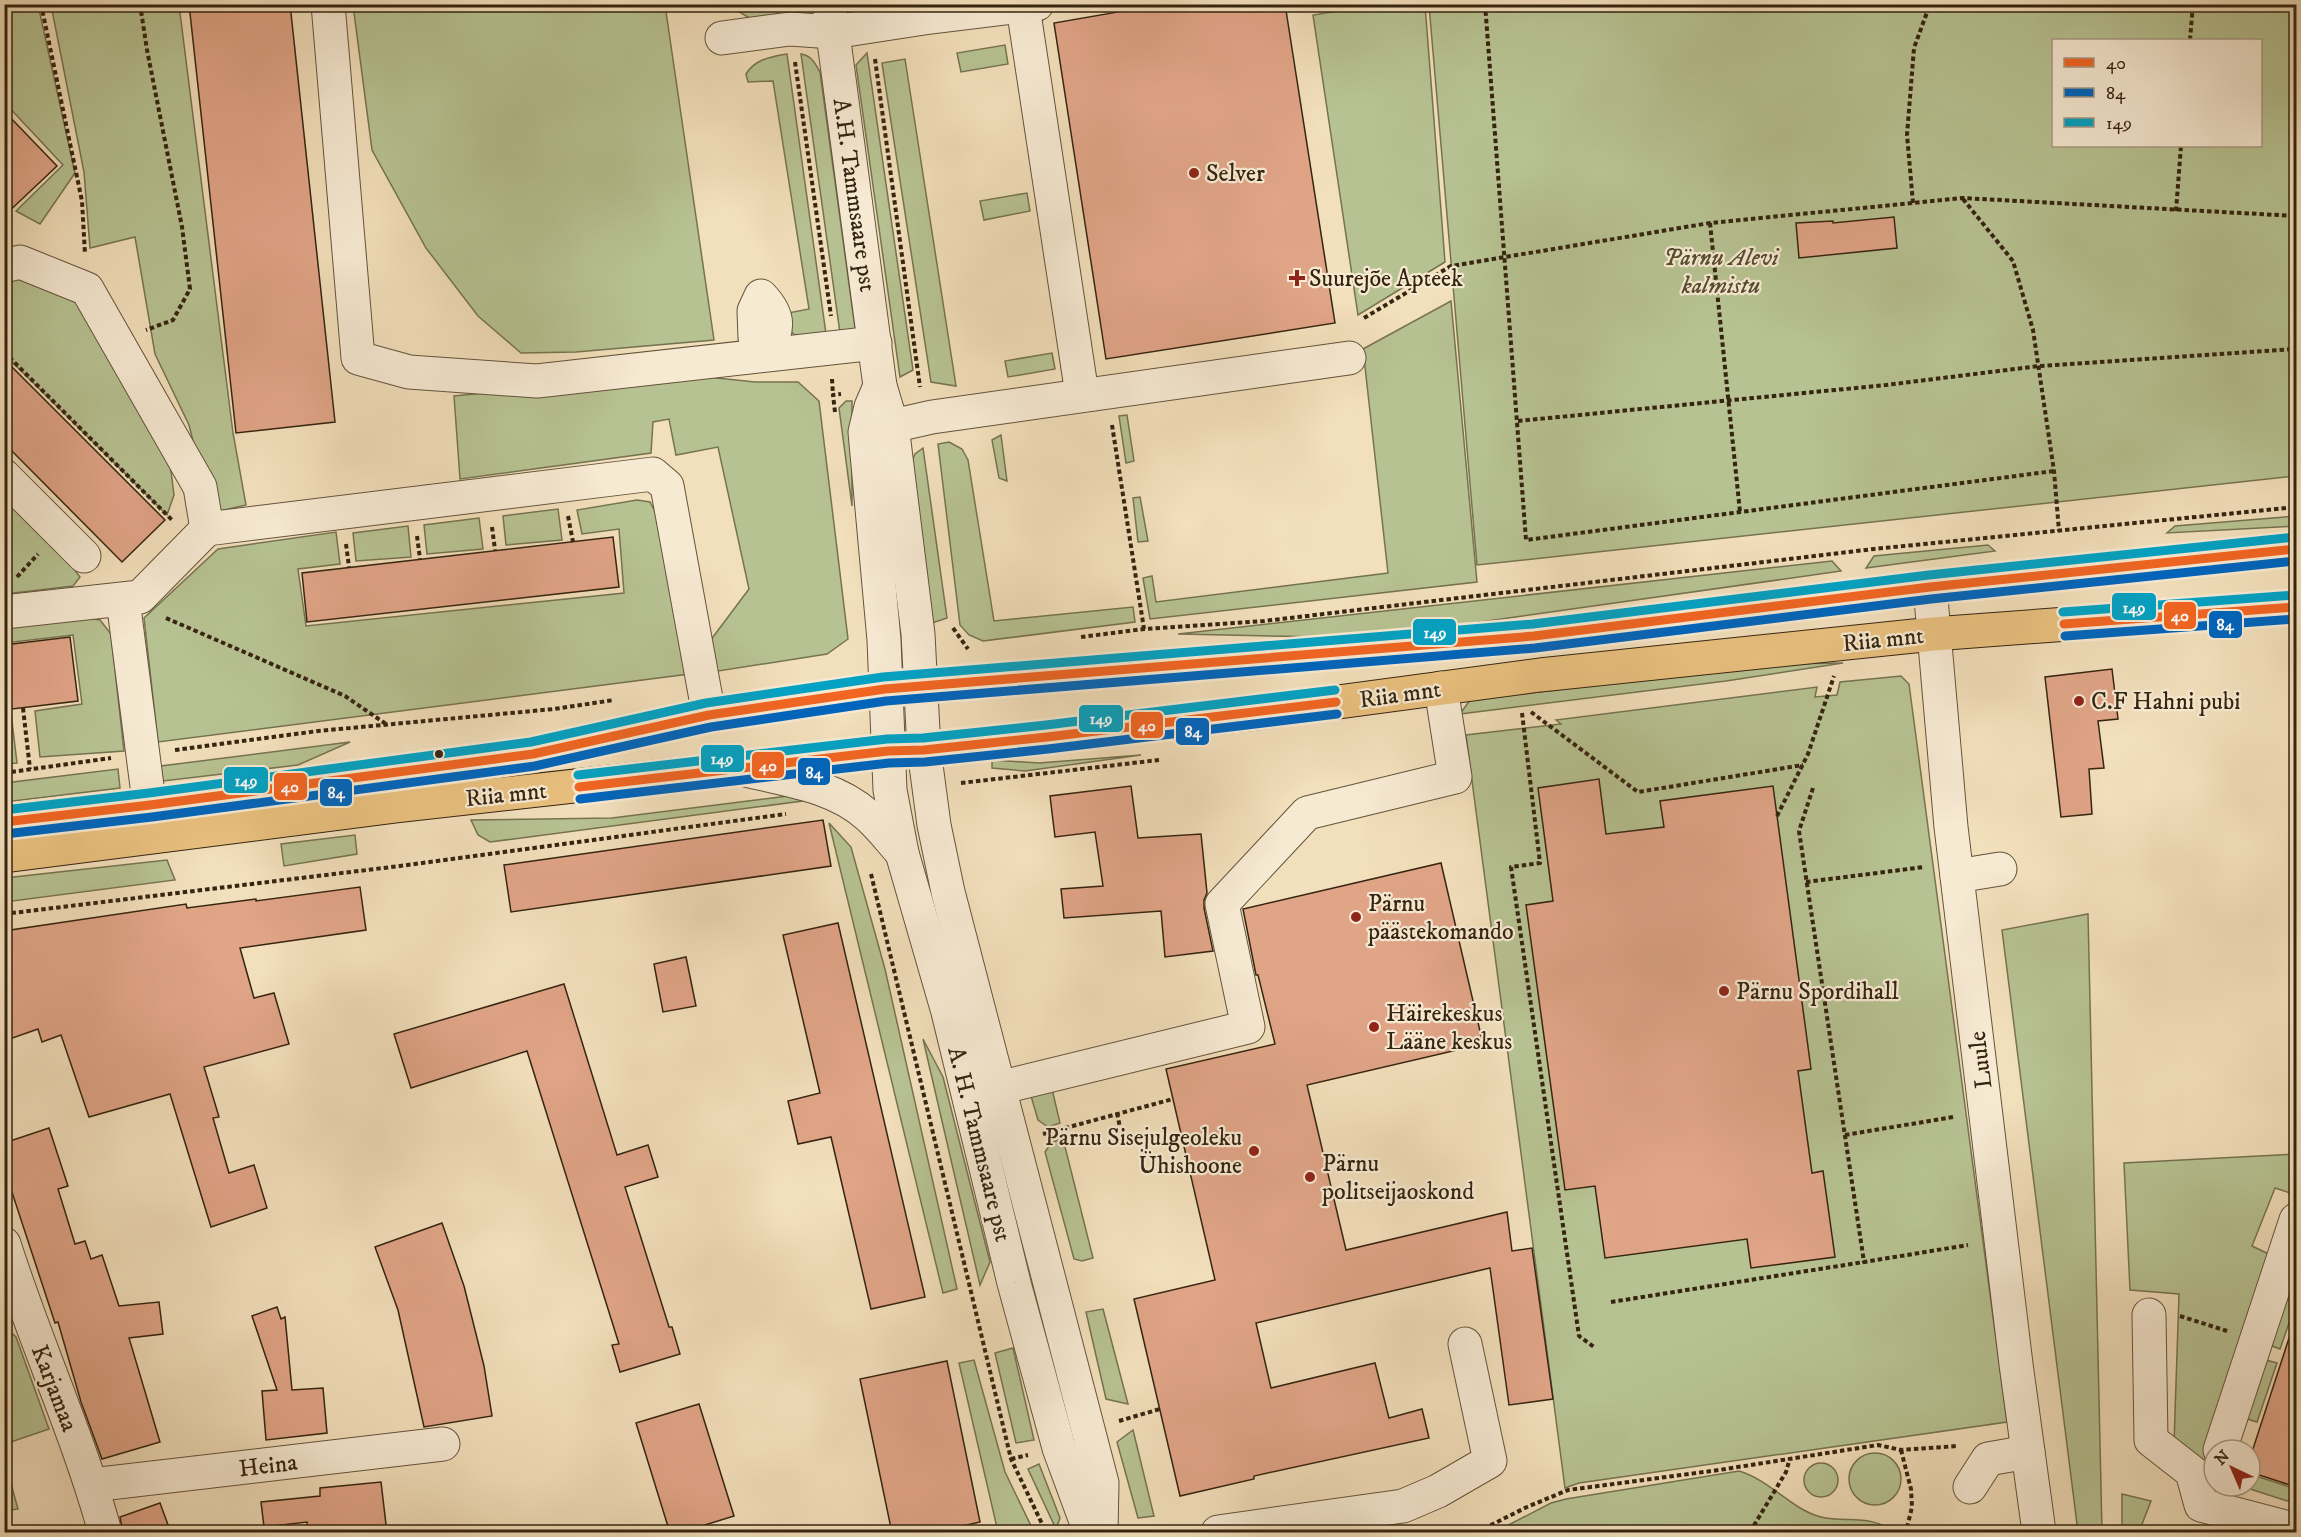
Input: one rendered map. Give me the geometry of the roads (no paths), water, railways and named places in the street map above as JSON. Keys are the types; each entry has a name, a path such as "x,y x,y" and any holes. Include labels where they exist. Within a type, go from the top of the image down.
{"main road":[{"name":"Riia mnt","path":"4,856 152,821 532,754 709,715 885,689 1140,667 1290,658 1533,636 1930,587 2296,549"},
{"name":"Riia mnt","path":"4,822 152,821 396,806 1256,713 1540,675 1933,634 2296,607"}],"street":[{"path":"328,4 358,358 409,372 537,381 875,343"},
{"path":"831,18 793,46 723,49 831,18 870,26 1030,6 1094,393"},
{"name":"A.H. Tammsaare pst","path":"831,18 880,387 871,407 878,429 918,634 924,750"},
{"path":"10,258 87,289 200,487 201,536"},
{"path":"878,429 924,418 1349,358"},
{"name":"A.H. Tammsaare pst","path":"878,429 888,751"},
{"path":"9,611 140,597 201,536 653,474 667,486 709,715"},
{"path":"4,476 84,556"},
{"name":"Luule","path":"1930,587 1946,780 1957,876 2039,1533"},
{"path":"123,600 152,821"},
{"path":"999,1088 1248,1028 1222,904 1307,813 1455,777 1447,738 1441,688"},
{"name":"A. H. Tammsaare pst","path":"924,750 934,825 945,882 1102,1483 1101,1533"},
{"name":"A. H. Tammsaare pst","path":"888,751 890,790 902,853 948,1012 1014,1283 1053,1426 1090,1533"},
{"path":"742,769 810,785 847,800 868,816 902,853"},
{"path":"1957,876 2000,869"},
{"path":"2224,1438 2296,1220"},
{"name":"Karjamaa","path":"4,1244 13,1302 93,1485 105,1533"},
{"path":"2164,1315 2151,1440 2192,1472 2201,1505"},
{"path":"1218,1533 1403,1506 1438,1491 1490,1461 1465,1344"},
{"name":"Heina","path":"93,1485 443,1444"},
{"path":"1970,1487 1988,1459 2028,1452"},
{"path":"2201,1505 2203,1498"},
{"path":"2201,1505 2296,1530"}],"place":[{"name":"Selver","path":"1194,173"},
{"name":"Suurejõe Apteek","path":"1297,278"},
{"name":"C.F Hahni pubi","path":"2079,701"},
{"name":"Pärnu päästekomando","path":"1356,917"},
{"name":"Pärnu Spordihall","path":"1724,991"},
{"name":"Häirekeskus Lääne keskus","path":"1374,1027"},
{"name":"Pärnu Sisejulgeoleku Ühishoone","path":"1254,1151"},
{"name":"Pärnu politseijaoskond","path":"1310,1177"}],"park label":[{"name":"Pärnu Alevi kalmistu","path":"1721,271"}]}
